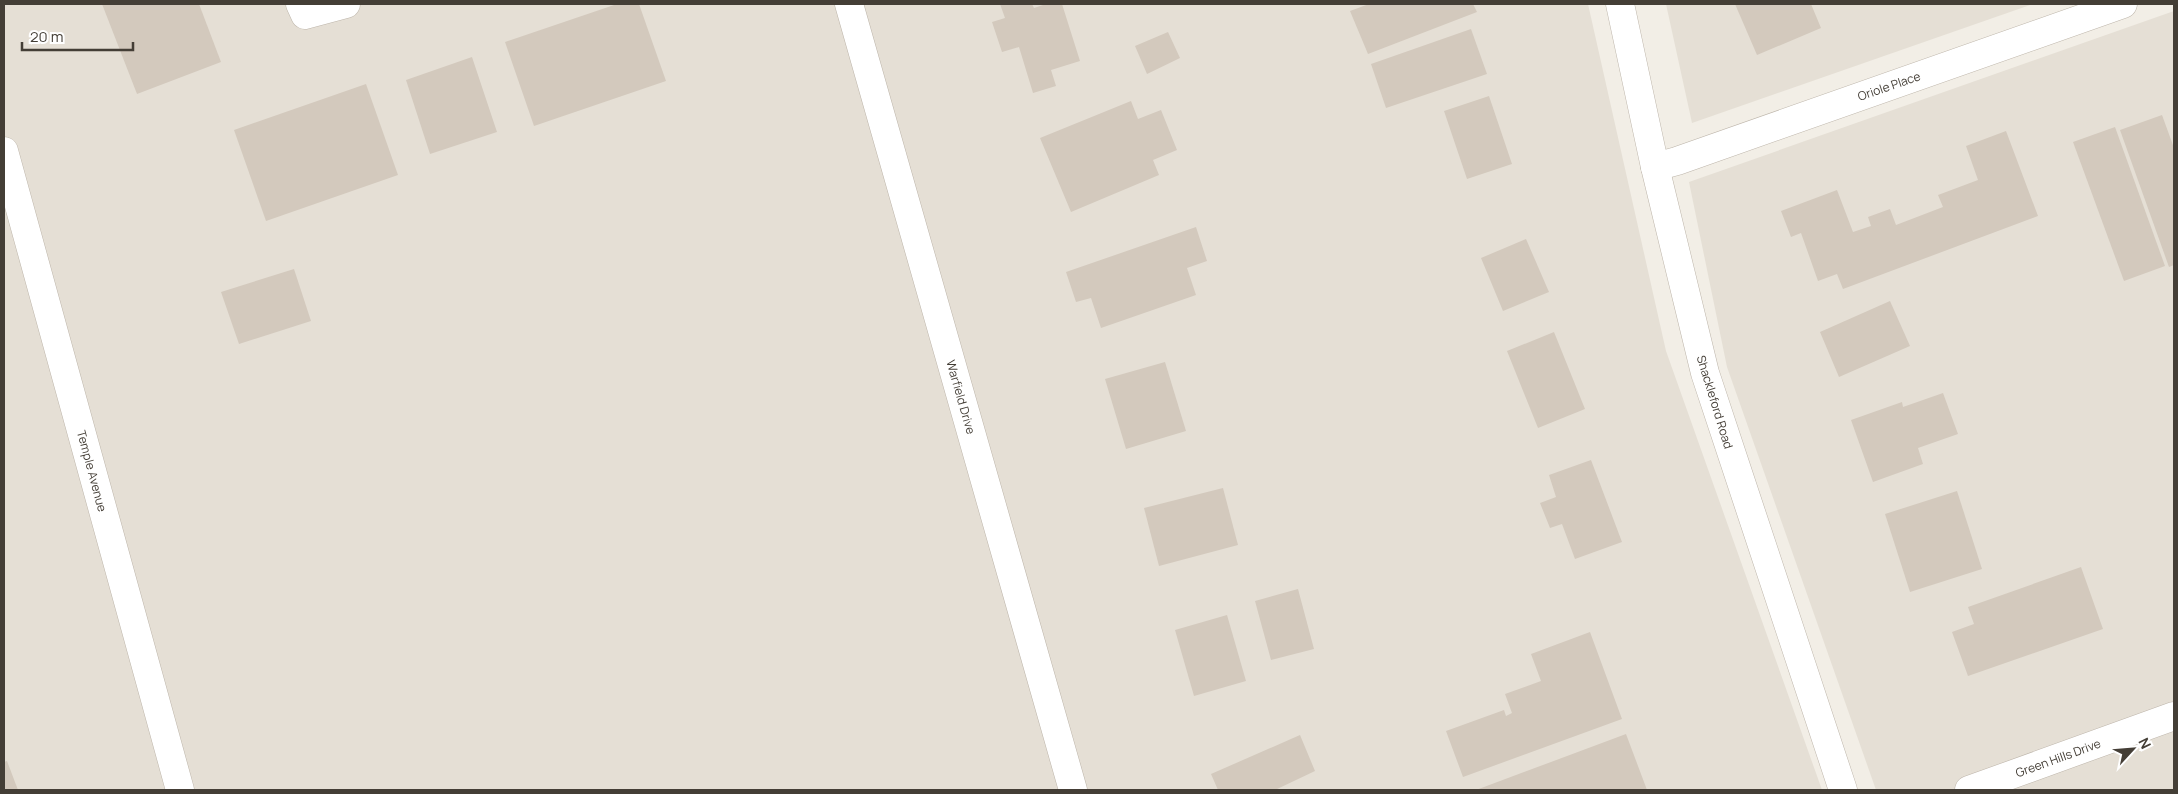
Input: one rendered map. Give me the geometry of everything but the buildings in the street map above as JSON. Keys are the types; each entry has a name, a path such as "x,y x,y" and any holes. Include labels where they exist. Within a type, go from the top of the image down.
{"street":[{"path":"300,4 305,15 346,4"},
{"name":"Warfield Drive","path":"849,4 1073,790"},
{"name":"Shackleford Road","path":"1620,4 1655,167 1705,373 1843,790"},
{"name":"Oriole Place","path":"1655,167 1686,158 2123,4"},
{"name":"Temple Avenue","path":"4,151 180,790"},
{"name":"Green Hills Drive","path":"1969,790 2174,716"}],"shaded area":[{"path":"4,4 1588,4 1666,351 1822,790 4,790"},
{"path":"1666,4 2033,4 1692,123"},
{"path":"2174,11 2174,790 1876,790 1727,367 1689,182"}]}
